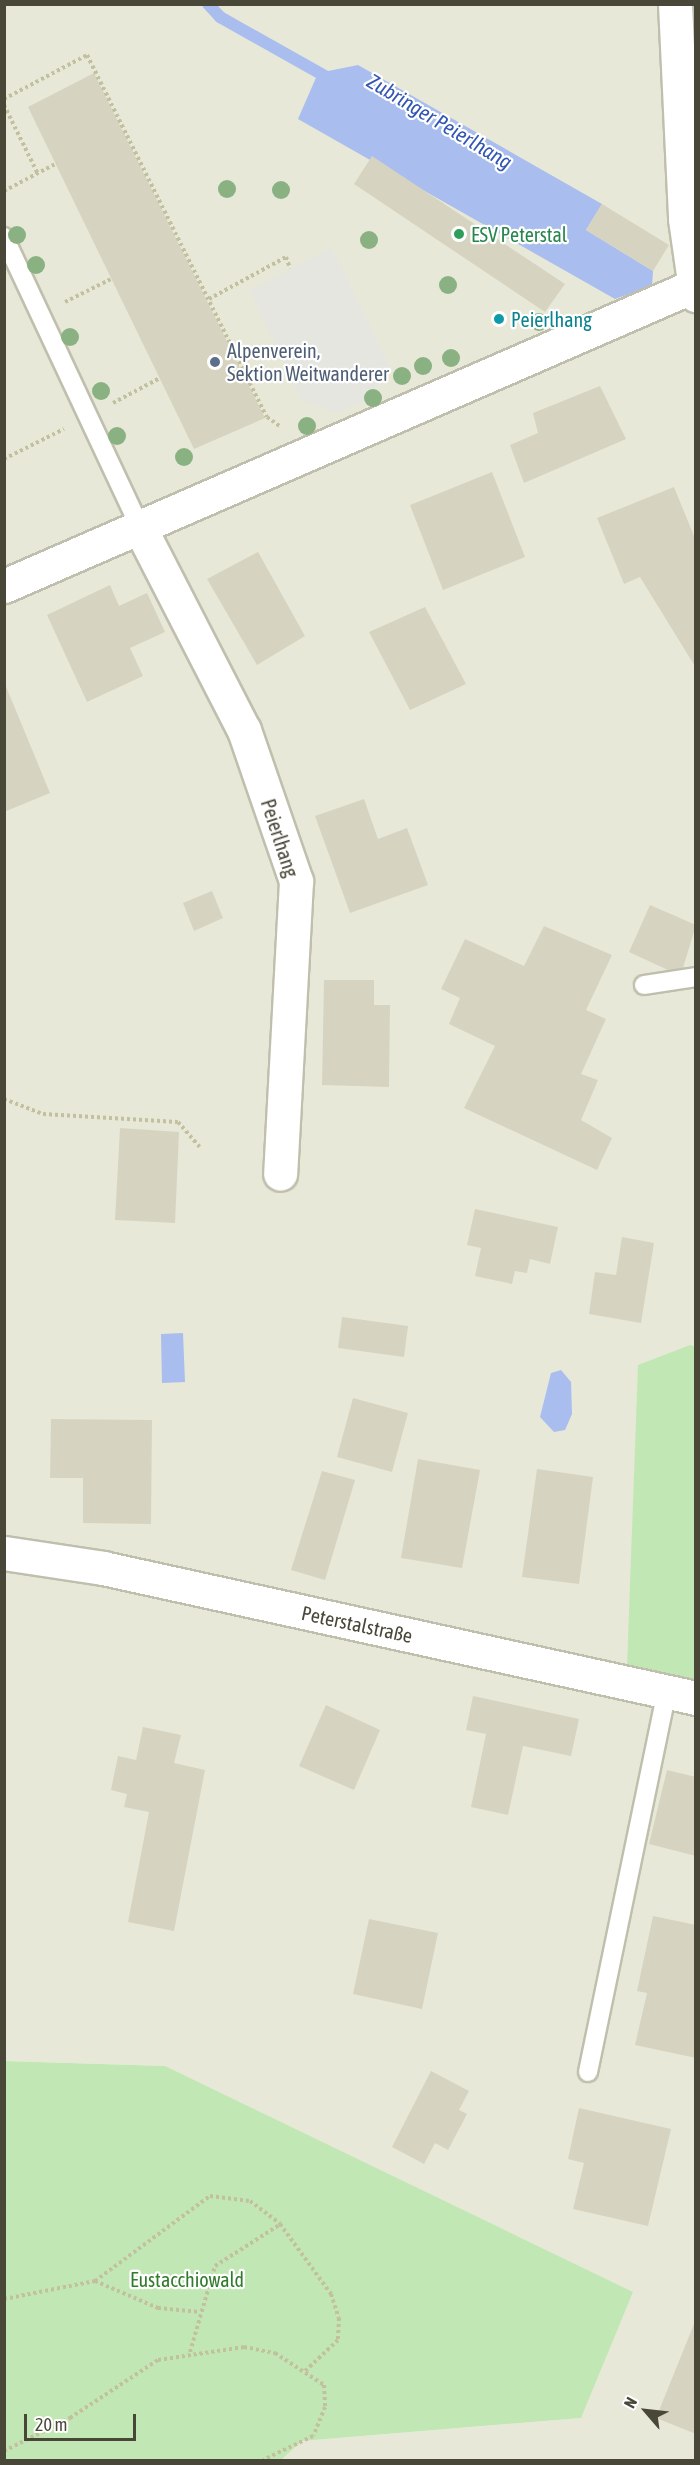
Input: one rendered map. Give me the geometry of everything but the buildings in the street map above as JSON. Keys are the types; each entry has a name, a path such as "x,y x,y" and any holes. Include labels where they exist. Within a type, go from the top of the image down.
{"street":[{"path":"4,586 141,530 693,291 675,4"},
{"name":"Peierlhang","path":"141,530 244,730 296,881 280,1174"},
{"name":"Peterstalstraße","path":"11,1553 682,1695"}],"lane":[{"name":"Peierlhang","path":"4,237 141,530"},
{"path":"644,985 696,976"},
{"path":"588,2072 682,1695"}],"path":[{"path":"4,99 87,55 267,417 315,453"},
{"path":"4,105 38,174"},
{"path":"4,191 57,163"},
{"path":"209,299 286,257 290,268"},
{"path":"40,315 111,279"},
{"path":"4,459 160,378"},
{"path":"4,1099 43,1114 178,1122 200,1148"},
{"path":"4,2299 94,2281 210,2196 250,2201 280,2224 331,2294 339,2318 338,2340 304,2372"},
{"path":"190,2352 201,2332 200,2312 215,2266 280,2224"},
{"path":"94,2281 158,2308 200,2312"},
{"path":"4,2451 70,2418 158,2360 190,2352 244,2347 275,2353 324,2385 325,2407 313,2436 263,2460"}],"shaded area":[{"path":"5,5 695,5 695,2460 281,2460 302,2441 581,2418 165,2066 5,2061"},
{"path":"332,247 390,366 368,399 336,413 301,400 250,291"}],"green space":[{"path":"690,1345 696,1347 695,1682 627,1667 638,1365"},
{"name":"Eustacchiowald","path":"5,2061 165,2066 633,2292 581,2418 302,2441 281,2460 5,2460"}],"water":[{"path":"358,65 602,204 586,230 653,271 652,286 615,299 298,119 318,73"},
{"path":"183,1333 185,1382 162,1383 161,1334"},
{"path":"561,1370 571,1382 572,1414 565,1430 554,1432 540,1417 551,1373"}],"waterway":[{"name":"Zubringer Peierlhang","path":"208,4 220,17 332,80"}],"place":[{"name":"ESV Peterstal","path":"459,234"},
{"name":"Peierlhang","path":"499,319"},
{"name":"Alpenverein, Sektion Weitwanderer","path":"215,362"}]}
